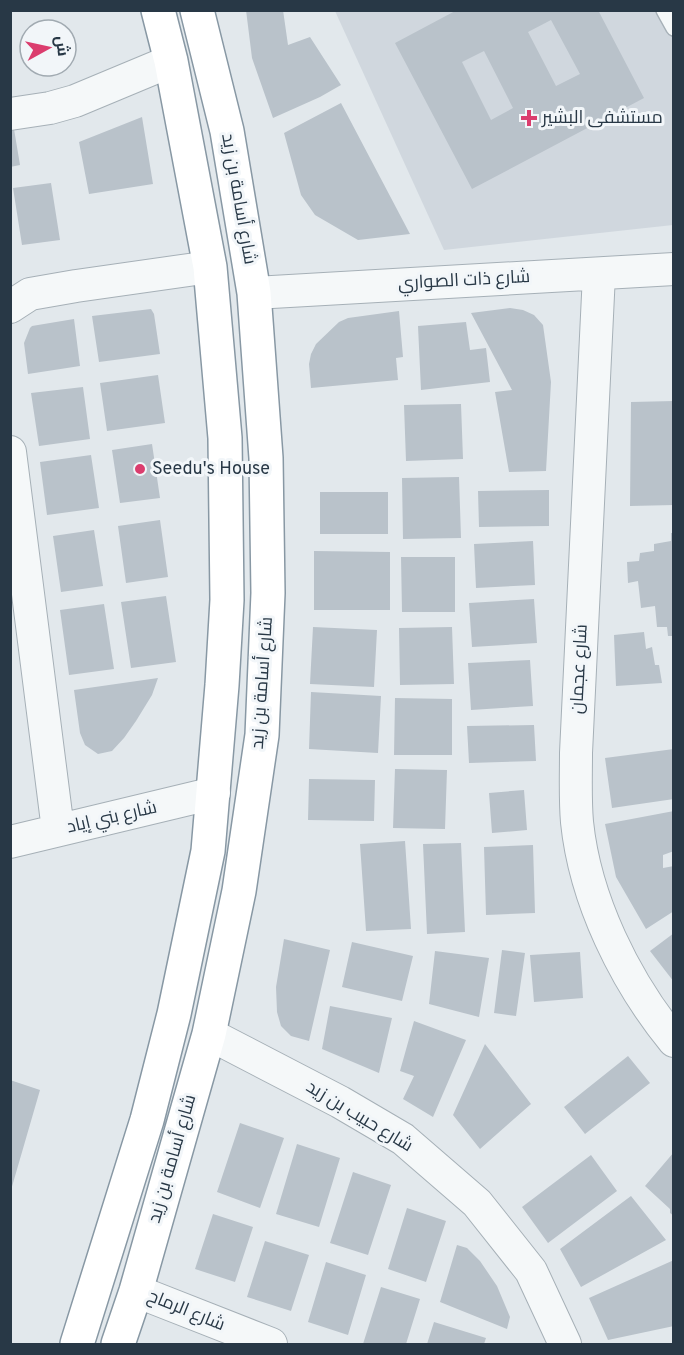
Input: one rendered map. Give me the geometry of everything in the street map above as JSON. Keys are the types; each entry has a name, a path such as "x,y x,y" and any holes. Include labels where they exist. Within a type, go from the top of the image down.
{"highway":[{"name":"شارع أسامة بن زيد","path":"77,1344 147,1120 174,1014 207,851 214,794 227,600 226,449 210,267 171,61 158,10"},
{"name":"شارع أسامة بن زيد","path":"118,1344 136,1291 209,1034 239,891 262,735 268,581 266,458 254,293 227,130 197,10"}],"street":[{"path":"10,114 50,108 75,101 171,61"},
{"path":"10,307 30,294 210,267"},
{"name":"شارع ذات الصواري","path":"254,293 674,269"},
{"name":"شارع عجمان","path":"599,273 576,741 577,822 589,883 610,942 659,1024 674,1041"},
{"path":"10,452 58,830"},
{"name":"شارع بني إياد","path":"10,842 214,794"},
{"name":"شارع حبيب بن زيد","path":"209,1034 340,1102 403,1140 477,1203 531,1271 566,1344"},
{"name":"شارع الرماح","path":"136,1291 271,1344"}],"lane":[{"path":"664,10 674,28"}],"shaded area":[{"name":"مستشفى البشير","path":"335,11 673,11 673,225 444,250"}],"building":[{"path":"246,10 283,10 288,45 310,37 341,85 273,118 252,58"},
{"path":"457,10 598,10 644,98 472,189 395,43","holes":["551,20 580,74 556,86 528,32","484,51 513,108 491,120 462,62"]},
{"path":"341,103 410,234 358,240 315,215 301,195 284,133"},
{"path":"142,117 153,184 89,194 79,142"},
{"path":"14,129 20,165 10,167 10,130"},
{"path":"51,183 60,240 22,245 13,188"},
{"path":"510,308 534,315 543,325 551,382 546,471 509,472 495,392 512,390 471,313"},
{"path":"151,309 154,314 160,354 99,362 92,316"},
{"path":"399,311 403,357 396,358 398,380 311,388 309,364 311,354 316,344 339,322 348,318"},
{"path":"74,319 80,366 28,374 24,343 30,328"},
{"path":"466,322 470,350 486,348 490,382 421,390 418,326"},
{"path":"158,375 165,423 107,431 100,383"},
{"path":"83,387 90,439 39,446 31,393"},
{"path":"674,401 674,505 630,506 631,402"},
{"path":"461,404 463,459 406,461 404,405"},
{"path":"152,444 160,498 120,503 112,450"},
{"path":"91,455 99,508 47,515 40,462"},
{"path":"459,477 461,538 403,539 402,478"},
{"path":"549,490 549,526 479,527 478,491"},
{"path":"320,492 388,492 388,534 320,534"},
{"path":"160,520 168,577 126,583 118,526"},
{"path":"94,530 103,586 61,592 53,536"},
{"path":"671,533 674,533 674,636 668,636 667,627 657,627 655,606 641,608 638,581 628,583 627,562 639,561 640,553 654,551 654,544 671,541"},
{"path":"533,541 535,585 476,588 474,544"},
{"path":"314,551 390,552 390,610 314,610"},
{"path":"401,557 455,557 455,612 402,612"},
{"path":"166,596 176,662 131,668 121,602"},
{"path":"534,599 537,643 472,647 469,603"},
{"path":"104,604 114,669 69,675 60,610"},
{"path":"313,627 377,630 374,687 310,684"},
{"path":"452,627 454,684 400,685 399,628"},
{"path":"644,632 646,649 652,647 655,665 659,665 662,683 616,686 614,635"},
{"path":"530,660 533,706 471,710 468,663"},
{"path":"158,678 152,695 136,721 112,751 98,754 85,745 80,733 74,690"},
{"path":"311,692 381,696 378,753 309,749"},
{"path":"395,698 452,699 452,755 394,755"},
{"path":"534,725 536,761 469,763 467,726"},
{"path":"674,749 674,799 612,808 605,758"},
{"path":"395,769 447,770 445,829 393,828"},
{"path":"309,779 375,780 374,821 308,820"},
{"path":"524,790 527,830 492,833 489,793"},
{"path":"674,811 674,851 663,855 663,868 674,866 674,911 646,929 616,877 605,824"},
{"path":"405,841 411,929 366,931 360,844"},
{"path":"461,843 465,932 427,934 423,844"},
{"path":"533,845 535,913 486,915 484,847"},
{"path":"674,933 674,982 650,951"},
{"path":"284,939 330,950 309,1041 291,1036 281,1026 277,1012 276,987"},
{"path":"352,942 413,956 402,1001 342,987"},
{"path":"502,950 525,953 516,1016 494,1013"},
{"path":"435,951 489,958 479,1017 429,1004"},
{"path":"580,952 583,998 534,1002 530,955"},
{"path":"330,1006 392,1018 379,1073 322,1049"},
{"path":"414,1021 466,1040 433,1117 403,1099 414,1076 400,1071"},
{"path":"485,1044 531,1104 480,1149 453,1115"},
{"path":"628,1056 650,1083 585,1134 564,1107"},
{"path":"10,1080 40,1090 11,1190 10,1190"},
{"path":"240,1123 284,1138 260,1208 217,1192"},
{"path":"297,1144 340,1158 319,1227 276,1214"},
{"path":"674,1152 674,1216 670,1213 670,1209 645,1186"},
{"path":"591,1155 617,1191 548,1243 522,1207"},
{"path":"353,1172 391,1185 368,1255 330,1243"},
{"path":"631,1196 666,1240 581,1287 560,1249"},
{"path":"407,1208 446,1221 426,1282 388,1269"},
{"path":"213,1214 253,1227 235,1282 195,1269"},
{"path":"265,1241 309,1255 291,1311 247,1297"},
{"path":"457,1245 467,1248 480,1261 497,1286 510,1317 507,1329 440,1302"},
{"path":"674,1260 674,1326 608,1340 589,1298"},
{"path":"326,1262 366,1275 348,1335 308,1322"},
{"path":"381,1287 420,1299 406,1344 363,1344"},
{"path":"434,1322 486,1338 484,1344 427,1344"}],"place":[{"name":"مستشفى البشير","path":"529,118"},
{"name":"Seedu's House","path":"140,469"}]}
